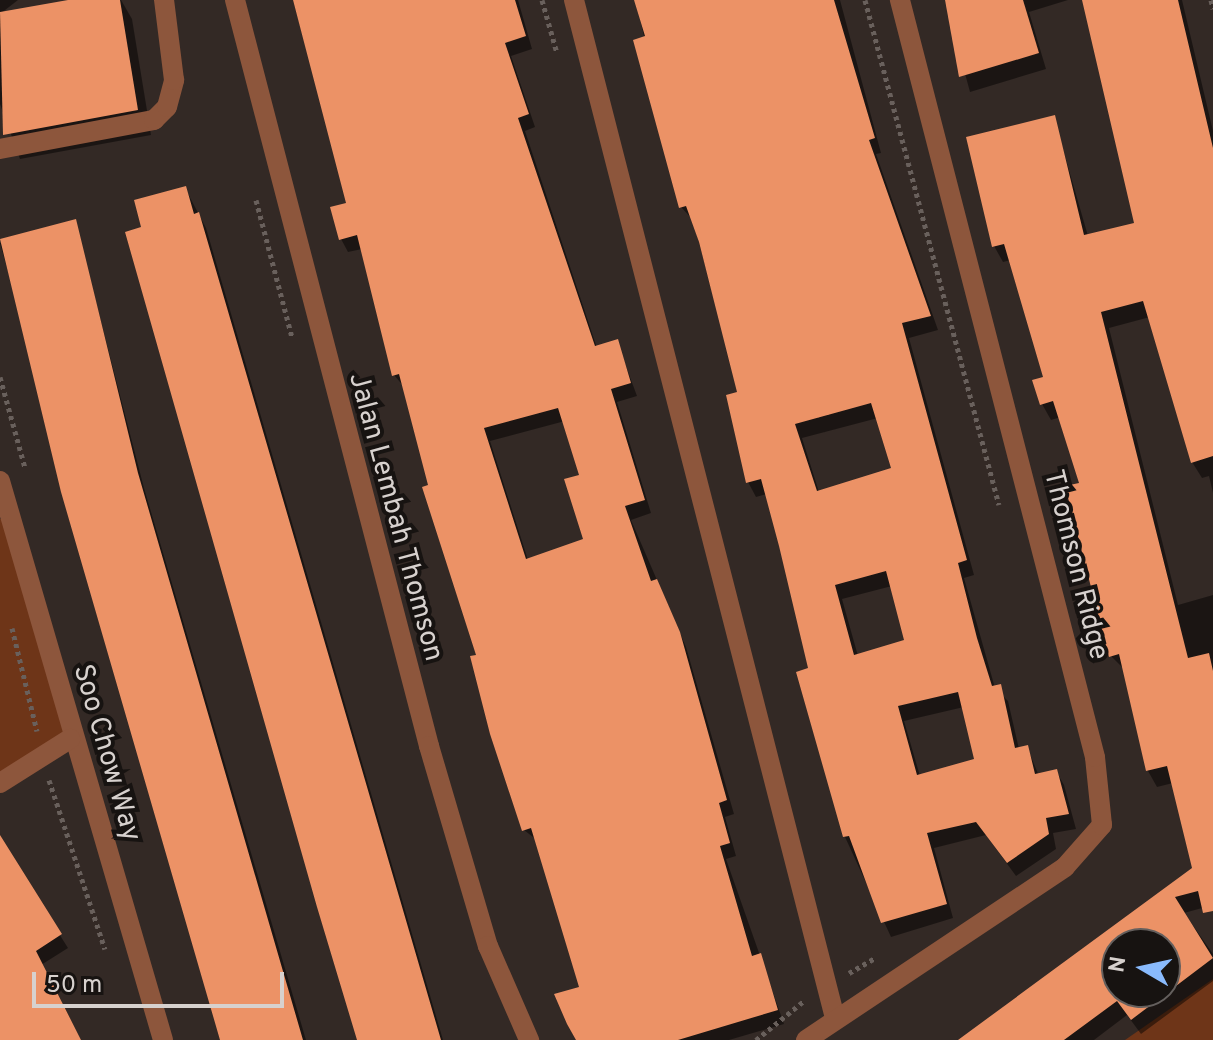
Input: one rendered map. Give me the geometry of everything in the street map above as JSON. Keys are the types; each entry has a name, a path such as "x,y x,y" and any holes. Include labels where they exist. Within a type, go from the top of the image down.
{"street":[{"path":"0,149 154,120 167,107 174,80 164,0"},
{"name":"Jalan Lembah Thomson","path":"235,0 429,746 488,946 529,1040"},
{"path":"574,0 835,1018"},
{"name":"Thomson Ridge","path":"806,1040 1065,867 1102,825 1095,757 900,0"},
{"name":"Soo Chow Way","path":"0,481 70,739 163,1040"},
{"path":"0,783 70,739"}],"path":[{"path":"865,0 1002,516"},
{"path":"1211,0 1213,9"},
{"path":"11,624 42,755 111,965"},
{"path":"841,977 880,955"},
{"path":"756,1040 808,999"}],"shaded area":[{"path":"10,518 70,735 0,782 0,519"},
{"path":"1213,979 1213,1040 1125,1040 1171,1008 1181,1008 1181,1001"}],"building":[{"path":"68,0 120,0 138,110 3,135 0,12"},
{"path":"293,0 515,0 526,36 505,43 529,114 518,118 595,346 618,339 631,383 611,389 645,500 625,506 651,581 657,579 680,632 727,800 719,803 730,843 720,846 752,956 761,953 778,1010 678,1040 576,1040 567,1024 554,994 579,987 531,828 522,831 490,734 470,656 476,655 422,487 428,485 399,374 392,376 357,235 339,240 330,207 346,203","holes":["558,408 579,475 564,479 583,539 526,559 484,428"]},
{"path":"634,0 834,0 875,138 869,140 931,316 902,323 967,560 958,563 977,638 992,686 1001,684 1015,748 1028,745 1035,774 1057,769 1069,814 1046,818 1049,834 1007,863 976,822 927,833 947,904 881,923 849,836 843,837 796,672 808,668 761,479 746,483 726,395 737,392 699,242 686,206 679,208 633,40 645,36","holes":["871,403 891,468 817,491 795,424","886,571 904,640 854,655 835,585","958,692 974,759 917,775 898,706"]},
{"path":"945,0 1023,0 1039,53 959,77"},
{"path":"1082,0 1178,0 1213,148 1213,456 1191,463 1143,301 1101,312 1188,658 1209,653 1213,671 1213,911 1203,913 1198,891 1175,897 1213,958 1181,982 1181,928 1110,928 1192,868 1167,766 1146,771 1119,654 1109,657 1065,486 1079,483 1053,401 1040,405 1032,380 1043,377 1004,244 992,247 966,137 1055,115 1084,235 1134,223"},
{"path":"186,186 194,214 199,212 441,1040 357,1040 317,907 125,232 141,227 134,200"},
{"path":"76,219 138,473 303,1040 220,1040 61,492 0,239"},
{"path":"0,835 62,934 36,951 81,1040 0,1040"},
{"path":"1101,935 1101,1008 1107,1008 1064,1040 958,1040"},
{"path":"1122,1008 1147,1008 1131,1020"}]}
